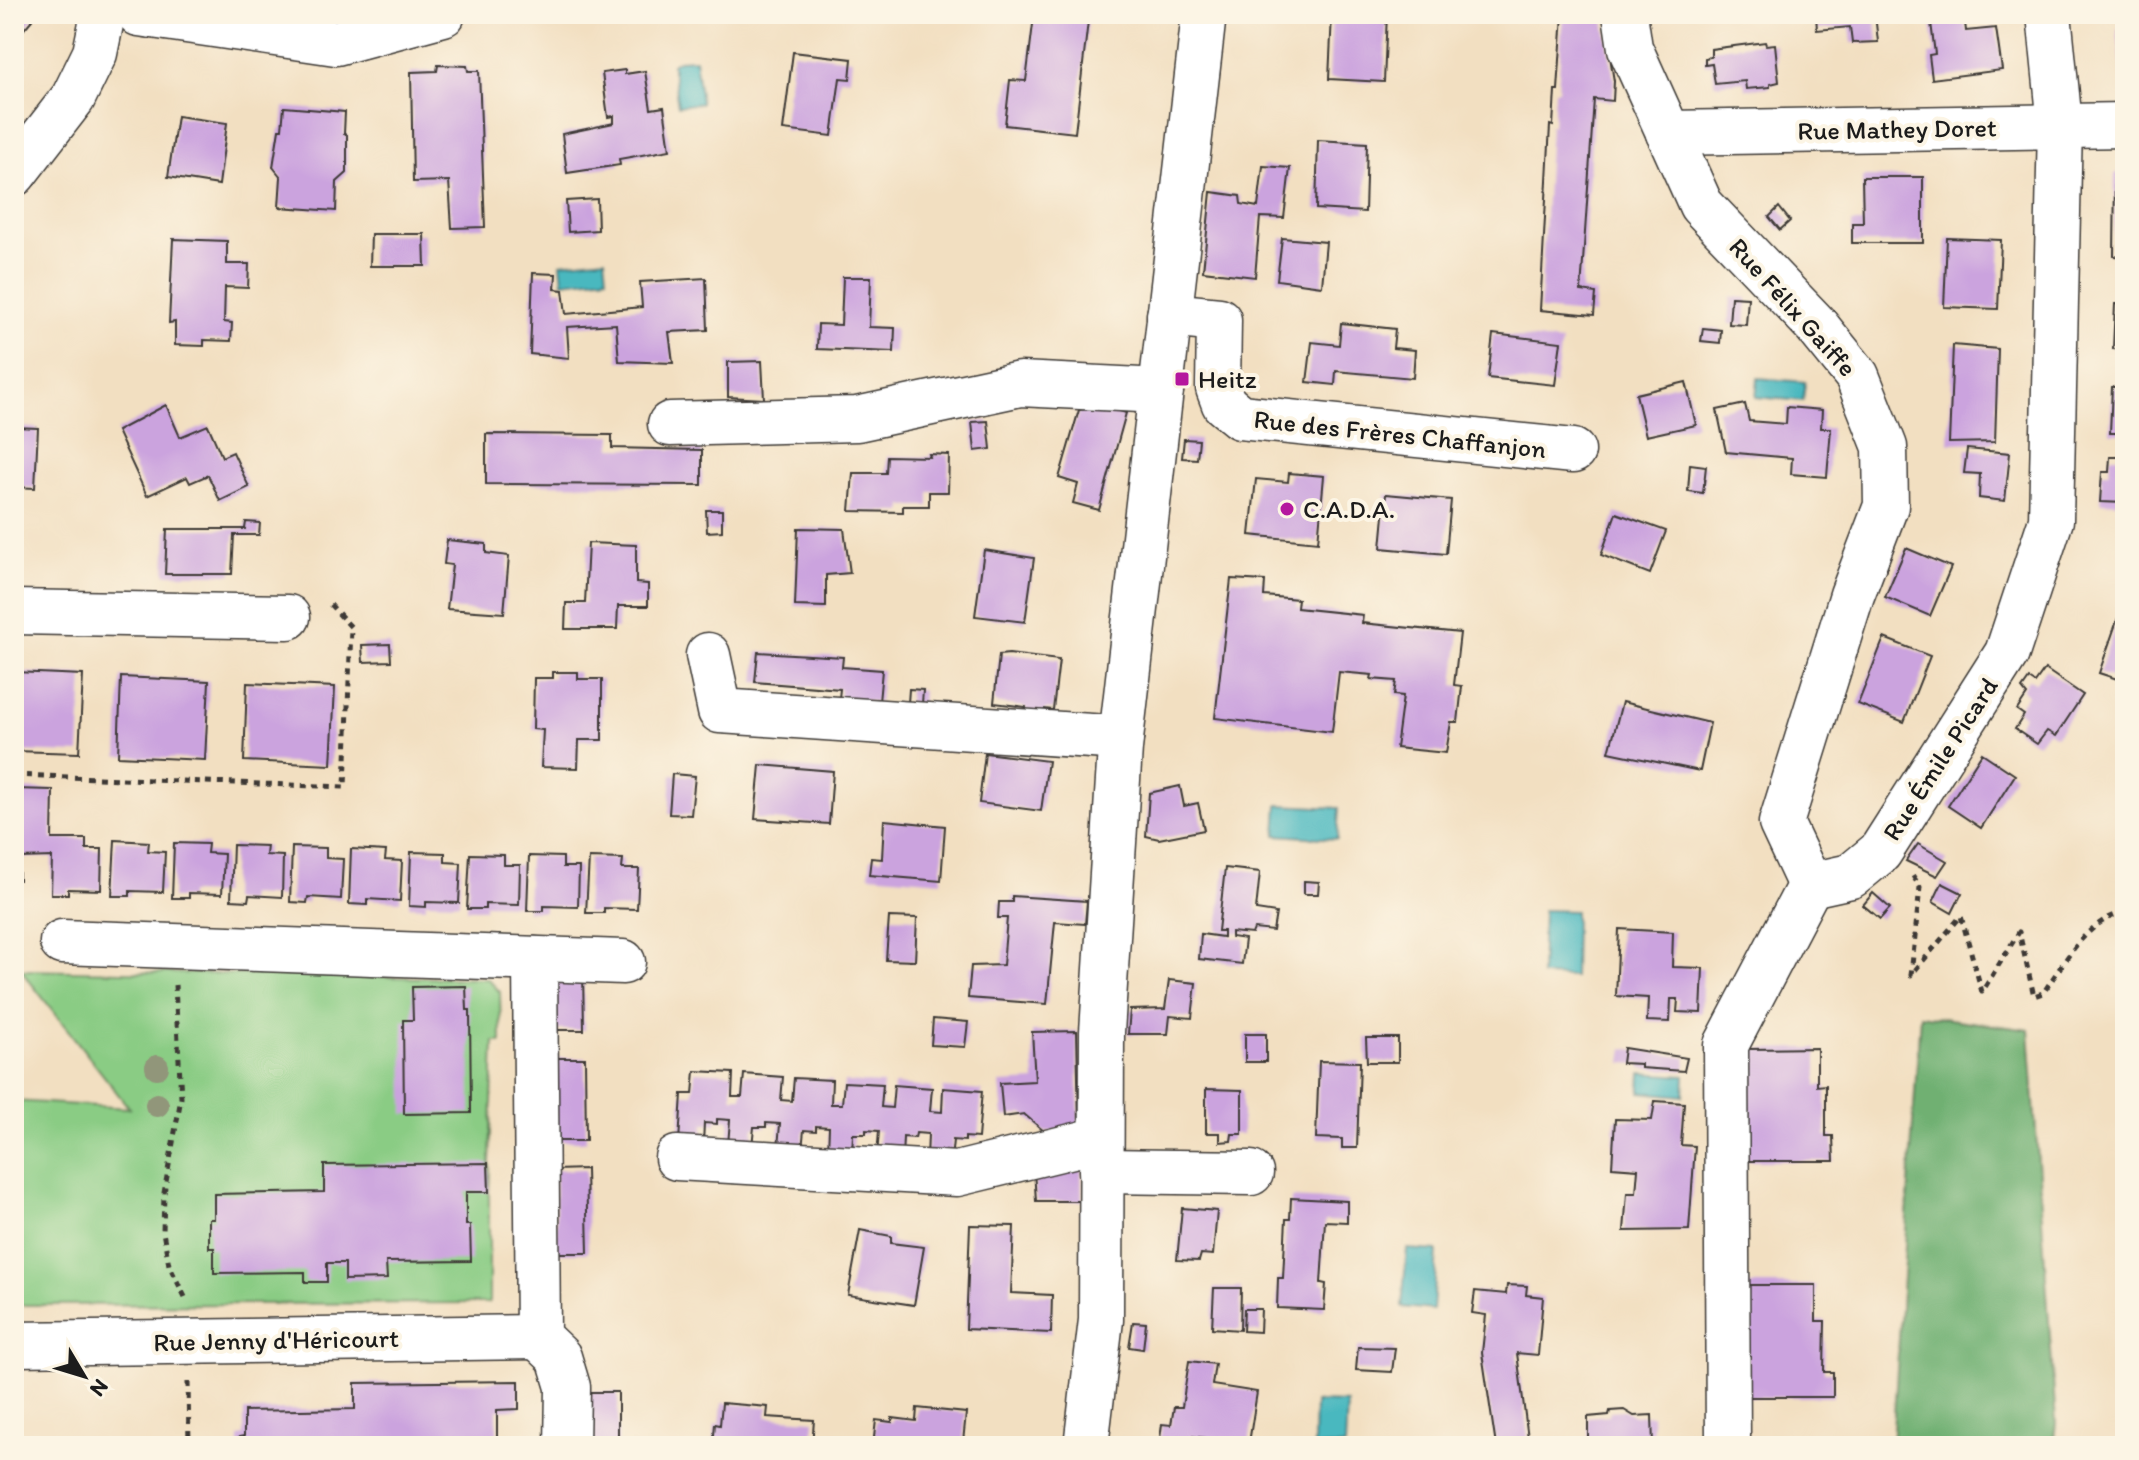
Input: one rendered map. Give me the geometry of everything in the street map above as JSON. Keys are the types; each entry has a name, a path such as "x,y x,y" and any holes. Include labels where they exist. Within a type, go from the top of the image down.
{"street":[{"path":"14,174 73,98 95,53 103,14"},
{"path":"139,14 336,43 443,14"},
{"path":"1086,1446 1101,1320 1102,1032 1121,738 1204,14"},
{"name":"Rue Félix Gaiffe","path":"1625,14 1630,48 1701,205 1815,324 1857,376 1885,447 1886,506 1852,595 1781,823 1810,885"},
{"name":"Rue Émile Picard","path":"1810,885 1851,876 1880,852 2007,653 2051,520 2060,125 2049,14"},
{"name":"Rue Mathey Doret","path":"1668,133 2125,125"},
{"name":"Rue des Frères Chaffanjon","path":"1169,315 1219,320 1218,388 1224,404 1240,417 1573,451"},
{"path":"670,424 857,419 1020,384 1161,391"},
{"path":"14,612 288,617"},
{"path":"708,655 720,711 1121,738"},
{"path":"1728,1446 1726,1045 1810,885"},
{"path":"62,942 623,962"},
{"path":"535,959 538,1337 559,1357 568,1387 567,1446"},
{"path":"677,1158 957,1174 1101,1155 1251,1173"},
{"name":"Rue Jenny d'Héricourt","path":"14,1344 538,1337"}],"path":[{"path":"14,775 345,787 351,627 326,601 288,617"},
{"path":"1880,852 1915,878 1920,887 1911,975 1961,916 1982,992 2019,932 2034,996 2043,993 2080,940 2101,920 2125,912"},
{"path":"178,945 174,977 181,1098 164,1193 163,1232 169,1265 191,1310 188,1341 189,1446"}],"green space":[{"path":"21,970 488,979 500,992 501,1042 494,1042 489,1303 14,1305 14,1101 129,1108"},
{"path":"1920,1015 2029,1030 2056,1423 2053,1446 1892,1446"}],"water":[{"path":"695,59 701,103 678,106 672,64 678,60"},
{"path":"605,258 607,277 563,282 561,263"},
{"path":"1758,378 1805,382 1803,401 1756,397"},
{"path":"1278,805 1339,808 1337,839 1276,835"},
{"path":"1543,910 1575,911 1574,977 1541,976"},
{"path":"1641,1073 1685,1076 1684,1096 1640,1092"},
{"path":"1407,1249 1437,1251 1433,1310 1402,1307"},
{"path":"1315,1402 1347,1403 1345,1446 1314,1446"}],"building":[{"path":"14,14 37,14 14,41"},
{"path":"1332,14 1387,14 1384,82 1329,79"},
{"path":"1563,14 1603,14 1614,81 1613,101 1594,99 1581,291 1596,293 1594,315 1540,310 1550,125 1553,126 1555,90 1558,90"},
{"path":"1816,14 1875,14 1878,42 1852,43 1850,27 1817,30"},
{"path":"1964,14 1966,31 1996,28 2002,70 1932,79 1929,55 1935,54 1930,15"},
{"path":"1034,16 1088,21 1075,133 1005,125 1010,80 1026,81"},
{"path":"2125,28 2125,73 2122,73 2117,29"},
{"path":"1765,42 1766,45 1775,44 1779,82 1770,84 1770,87 1746,89 1745,81 1715,84 1712,64 1705,65 1705,58 1711,57 1711,49"},
{"path":"793,52 852,59 850,79 840,78 832,136 783,130"},
{"path":"438,65 467,66 468,71 479,71 485,227 452,228 449,181 413,182 411,72 437,71"},
{"path":"625,70 625,74 645,71 651,109 664,107 670,150 619,159 620,165 567,173 562,134 614,123 614,116 608,117 602,73"},
{"path":"284,107 345,112 347,173 337,182 336,211 279,207 281,177 273,167"},
{"path":"177,116 227,123 219,185 168,177"},
{"path":"1318,140 1367,143 1365,212 1316,209"},
{"path":"1263,166 1290,168 1284,218 1260,217 1255,277 1203,271 1211,192 1240,196 1241,204 1258,207"},
{"path":"2115,173 2125,173 2125,257 2114,256"},
{"path":"1862,177 1923,177 1923,243 1852,243 1852,223 1863,223"},
{"path":"597,199 598,230 568,232 566,201"},
{"path":"1779,207 1790,221 1780,230 1769,217"},
{"path":"371,234 424,234 425,266 370,266"},
{"path":"1282,238 1326,242 1322,286 1277,280"},
{"path":"1947,238 2001,240 1998,309 1944,307"},
{"path":"173,239 227,241 227,264 249,264 248,288 225,287 224,322 232,323 231,341 204,340 204,346 175,345 175,322 169,323"},
{"path":"533,273 556,274 555,289 563,290 566,314 642,307 640,282 706,278 708,330 669,332 673,363 619,361 616,324 567,327 569,358 530,354"},
{"path":"843,277 871,277 869,327 895,328 894,352 817,349 818,324 841,325"},
{"path":"1731,297 1748,298 1746,325 1729,324"},
{"path":"2115,304 2125,304 2125,350 2113,349"},
{"path":"1341,323 1395,329 1393,348 1415,350 1413,378 1336,371 1335,385 1307,382 1312,342 1339,345"},
{"path":"1703,328 1721,330 1720,343 1701,341"},
{"path":"1493,334 1561,342 1555,385 1488,378"},
{"path":"1953,345 1998,349 1995,442 1949,443"},
{"path":"762,361 764,399 728,397 728,362"},
{"path":"1686,382 1696,425 1646,436 1636,394"},
{"path":"2112,387 2125,387 2125,433 2110,433"},
{"path":"1745,404 1749,421 1786,424 1787,407 1822,410 1821,428 1831,428 1827,477 1791,474 1792,458 1726,452 1717,410"},
{"path":"166,405 180,437 208,425 222,457 233,452 249,487 220,501 208,475 190,483 187,477 147,496 117,431"},
{"path":"1106,407 1126,413 1099,510 1073,503 1078,484 1059,478 1079,410"},
{"path":"988,421 991,449 975,451 972,422"},
{"path":"14,427 38,428 35,488 14,487"},
{"path":"486,434 612,435 612,448 702,450 702,485 486,484"},
{"path":"1184,439 1199,440 1197,459 1182,458"},
{"path":"1967,449 2010,453 2005,501 1979,498 1980,474 1964,473"},
{"path":"929,454 949,455 948,492 929,492 929,506 903,506 903,512 850,511 853,473 886,473 887,456 930,457"},
{"path":"2110,457 2125,457 2125,503 2100,502 2102,472 2109,472"},
{"path":"1690,464 1706,466 1703,493 1688,491"},
{"name":"C.A.D.A.","path":"1289,473 1324,476 1318,542 1250,535 1256,479 1288,482"},
{"path":"1386,494 1451,500 1446,554 1381,548"},
{"path":"706,510 722,510 722,531 707,532"},
{"path":"1616,513 1666,531 1650,574 1601,555"},
{"path":"246,522 260,523 259,535 234,535 232,574 165,574 167,529 245,529"},
{"path":"798,528 844,529 850,573 826,575 826,607 795,606"},
{"path":"447,540 486,544 486,553 509,556 504,613 447,609 452,565 444,564"},
{"path":"588,543 636,545 636,583 648,584 648,606 618,606 617,629 565,629 566,603 585,603"},
{"path":"1906,548 1951,567 1930,616 1885,597"},
{"path":"984,550 1034,558 1025,622 975,616"},
{"path":"1231,579 1265,581 1264,596 1298,599 1297,608 1363,615 1362,623 1460,633 1454,685 1462,686 1458,722 1451,722 1446,753 1396,748 1403,696 1394,695 1396,681 1371,679 1372,675 1339,672 1332,732 1215,718"},
{"path":"2120,612 2125,613 2123,681 2099,673"},
{"path":"1884,638 1930,656 1904,722 1858,704"},
{"path":"390,644 391,661 363,662 362,645"},
{"path":"758,652 843,657 842,667 882,670 879,702 839,698 840,689 755,682"},
{"path":"999,655 1059,660 1053,710 1045,709 1043,718 1025,716 1026,707 994,703"},
{"path":"2045,669 2083,695 2056,736 2047,731 2037,744 2015,729 2024,715 2017,710 2027,695 2022,689 2029,679 2035,683"},
{"path":"14,672 83,675 79,753 14,751"},
{"path":"553,672 578,672 578,679 602,679 602,740 579,740 578,768 541,767 543,730 533,729 534,678 553,678"},
{"path":"121,677 209,681 205,760 118,756"},
{"path":"247,683 335,687 331,765 244,761"},
{"path":"909,689 923,690 922,704 908,703"},
{"path":"1622,702 1710,723 1700,771 1609,752"},
{"path":"985,753 1048,761 1041,811 979,803"},
{"path":"1982,753 2015,775 1981,828 1948,806"},
{"path":"760,765 833,771 829,824 755,819"},
{"path":"672,774 695,776 691,815 669,814"},
{"path":"1180,786 1184,806 1198,803 1204,830 1159,839 1146,836 1149,793"},
{"path":"14,789 53,790 52,839 86,839 86,849 102,849 101,890 68,889 68,894 51,894 52,857 19,858 19,880 14,880"},
{"path":"884,820 945,826 941,881 869,875 871,858 882,859"},
{"path":"115,840 149,842 148,851 165,852 163,892 130,891 130,896 112,896"},
{"path":"174,843 208,844 207,853 224,854 222,894 189,893 189,898 172,898"},
{"path":"1918,844 1947,861 1937,876 1906,861"},
{"path":"233,845 267,846 266,855 283,856 282,897 249,895 248,901 231,900"},
{"path":"292,847 326,848 326,858 343,859 341,899 308,897 307,903 290,902"},
{"path":"351,849 386,851 385,860 402,861 400,901 367,899 367,905 349,904"},
{"path":"411,852 445,853 445,862 461,863 459,903 426,902 426,907 409,906"},
{"path":"470,854 504,855 504,865 520,865 519,905 485,904 485,909 467,909"},
{"path":"529,856 563,857 563,867 579,867 578,907 544,906 544,911 527,911"},
{"path":"589,858 623,859 622,869 639,869 637,909 604,908 604,913 586,913"},
{"path":"1225,868 1260,872 1256,910 1276,913 1273,931 1254,929 1252,934 1231,932 1231,937 1245,939 1242,964 1199,959 1201,934 1223,937 1223,931 1218,931"},
{"path":"1304,881 1319,882 1318,894 1304,894"},
{"path":"1942,883 1962,893 1952,913 1933,902"},
{"path":"1873,893 1890,908 1880,919 1863,905"},
{"path":"1012,896 1087,901 1085,924 1055,922 1047,1004 968,998 971,966 1003,965 1007,918 998,918 999,902 1012,902"},
{"path":"889,917 917,918 915,961 886,960"},
{"path":"1619,929 1673,932 1672,967 1703,968 1701,1013 1677,1012 1678,999 1671,999 1670,1022 1647,1021 1648,998 1616,996"},
{"path":"583,970 584,1030 553,1030 552,971"},
{"path":"1169,980 1196,983 1192,1018 1170,1016 1168,1034 1128,1034 1130,1010 1165,1009"},
{"path":"466,986 467,1010 470,1010 471,1113 404,1114 403,1020 413,1020 412,987"},
{"path":"933,1019 968,1022 965,1047 931,1045"},
{"path":"1077,1031 1079,1127 1045,1132 1024,1114 1003,1117 1000,1083 1035,1081 1032,1032"},
{"path":"1245,1034 1266,1034 1266,1062 1245,1062"},
{"path":"1366,1038 1398,1038 1398,1062 1367,1062"},
{"path":"1624,1048 1687,1058 1684,1071 1641,1068 1641,1064 1622,1063"},
{"path":"1817,1048 1817,1086 1826,1085 1826,1136 1833,1136 1834,1161 1747,1161 1747,1049"},
{"path":"554,1058 585,1058 586,1141 555,1141"},
{"path":"1319,1061 1360,1062 1357,1148 1342,1148 1342,1139 1316,1138"},
{"path":"695,1071 733,1073 732,1097 742,1097 744,1074 783,1077 781,1100 792,1101 794,1078 832,1080 831,1104 842,1104 844,1082 883,1084 881,1107 892,1108 894,1085 932,1088 930,1111 942,1112 943,1088 982,1091 978,1138 953,1140 951,1161 927,1159 928,1134 916,1133 915,1138 903,1137 902,1158 877,1156 879,1131 866,1130 866,1134 853,1134 852,1154 828,1152 829,1127 816,1126 816,1131 804,1130 802,1150 778,1148 780,1124 766,1123 766,1127 754,1127 752,1147 728,1145 730,1120 717,1119 717,1124 704,1123 703,1144 679,1142 682,1094 693,1094"},
{"path":"1206,1089 1242,1090 1242,1134 1232,1134 1231,1141 1220,1142 1220,1133 1206,1133"},
{"path":"1655,1101 1684,1103 1681,1145 1695,1146 1689,1230 1624,1231 1627,1193 1636,1193 1638,1169 1612,1167 1615,1119 1652,1120"},
{"path":"1081,1162 1082,1201 1036,1201 1034,1170"},
{"path":"488,1163 489,1192 466,1192 471,1261 386,1262 387,1279 345,1280 345,1263 327,1263 327,1282 305,1282 305,1272 214,1273 214,1248 209,1248 209,1219 214,1219 214,1194 324,1192 324,1165"},
{"path":"586,1169 588,1253 557,1253 555,1170"},
{"path":"1291,1198 1347,1201 1347,1222 1325,1221 1321,1283 1326,1284 1324,1310 1277,1308 1278,1278 1283,1278 1286,1219 1290,1219"},
{"path":"1182,1208 1217,1211 1213,1255 1201,1254 1199,1261 1177,1260"},
{"path":"970,1225 1014,1226 1011,1293 1052,1295 1051,1333 966,1329"},
{"path":"860,1230 891,1236 891,1243 924,1247 914,1305 848,1295"},
{"path":"1507,1285 1527,1286 1526,1295 1543,1297 1538,1355 1517,1353 1529,1446 1496,1446 1482,1353 1486,1315 1472,1313 1475,1291 1506,1294"},
{"path":"1747,1285 1816,1285 1816,1321 1825,1321 1824,1372 1833,1372 1833,1397 1747,1397"},
{"path":"1214,1288 1241,1288 1240,1330 1212,1328"},
{"path":"1244,1309 1261,1309 1260,1332 1243,1331"},
{"path":"1133,1322 1146,1323 1143,1349 1129,1347"},
{"path":"1358,1347 1395,1348 1392,1372 1356,1370"},
{"path":"1189,1361 1215,1364 1212,1385 1257,1392 1249,1443 1190,1436 1189,1446 1159,1446 1162,1424 1171,1425 1174,1407 1182,1407"},
{"path":"519,1381 519,1409 497,1410 497,1442 501,1442 501,1446 239,1446 239,1437 244,1436 244,1411 355,1409 355,1383"},
{"path":"587,1392 618,1392 618,1446 588,1446"},
{"path":"722,1403 768,1407 767,1417 814,1420 812,1446 713,1446 715,1424 720,1425"},
{"path":"917,1408 966,1413 963,1442 978,1446 873,1446 876,1420 916,1421"},
{"path":"1624,1410 1634,1416 1652,1415 1653,1446 1586,1446 1588,1417"},
{"path":"76,1439 76,1446 48,1446 47,1440"}],"place":[{"name":"Heitz","path":"1182,379"},
{"name":"C.A.D.A.","path":"1287,509"}]}
